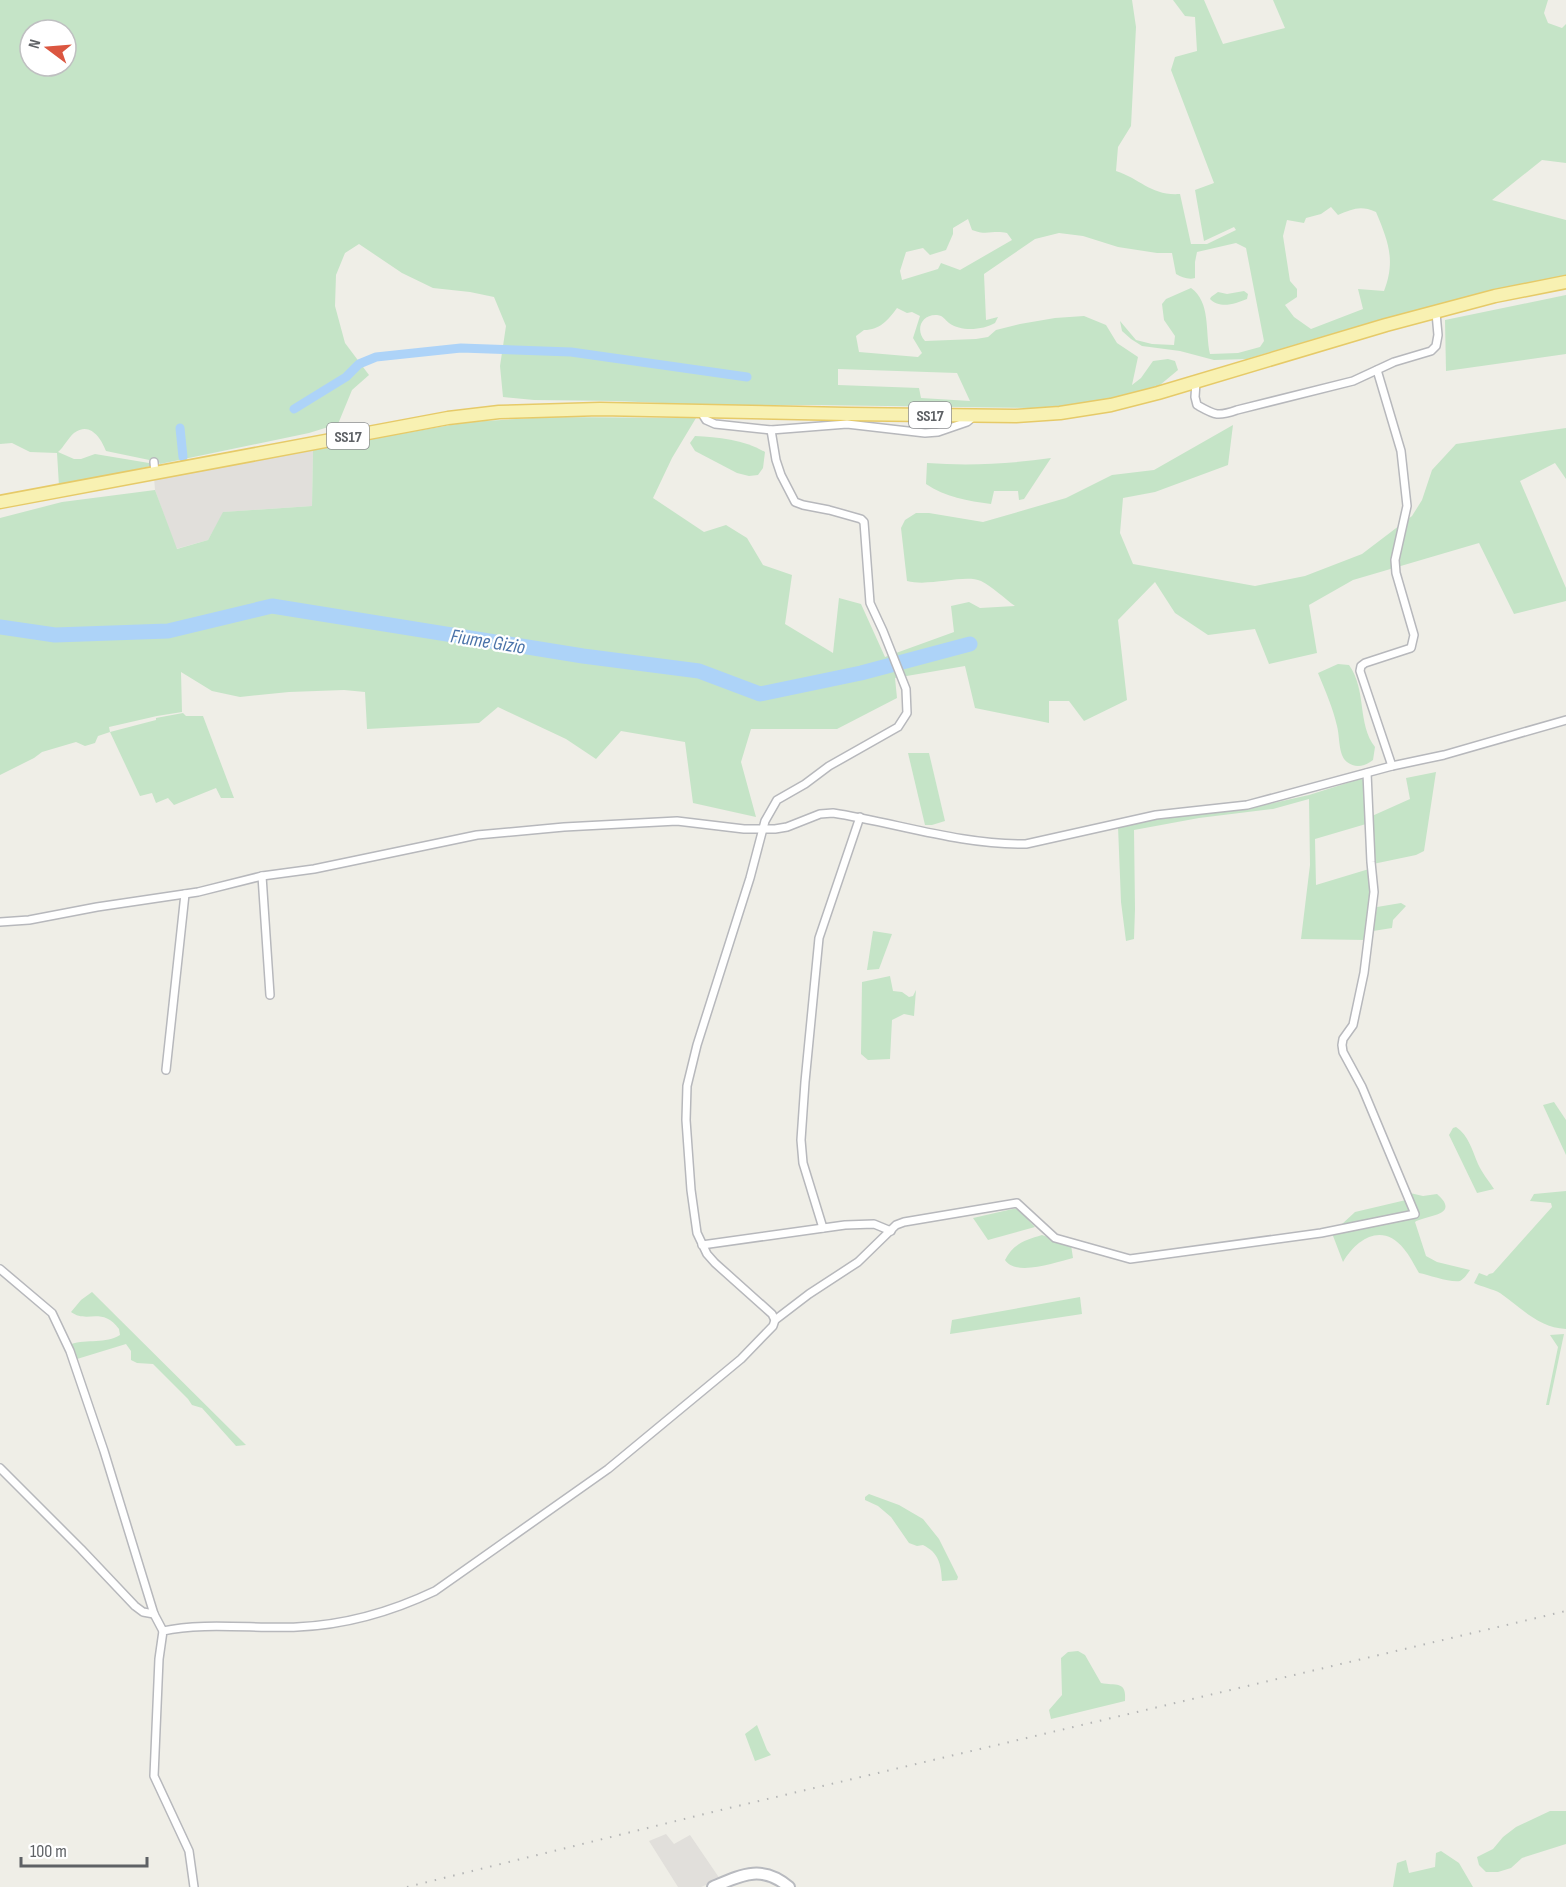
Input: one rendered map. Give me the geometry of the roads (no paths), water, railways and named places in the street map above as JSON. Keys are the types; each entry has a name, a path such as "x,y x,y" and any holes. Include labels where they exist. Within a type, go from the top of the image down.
{"main road":[{"name":"SS17","path":"0,502 154,468 448,418 499,412 600,409 847,419 1060,414 1111,405 1196,382 1365,331 1495,296 1566,282"},
{"path":"713,1887 748,1873 757,1872 771,1876 789,1887"}],"street":[{"path":"1196,382 1197,405 1222,416 1237,410 1337,386 1394,362 1431,351 1436,346 1438,335 1436,313"},
{"path":"1377,370 1401,451 1407,506 1395,560 1396,573 1414,635 1413,644 1406,651 1365,663 1361,666 1360,671 1392,766"},
{"path":"701,412 706,420 715,424 771,430 847,419 925,433 938,432 967,422 974,415"},
{"path":"771,430 776,460 795,502 830,510 861,519 864,522 870,603 894,657 906,689 908,704 907,713 898,727 829,766 805,784 777,800 765,821 750,878 697,1045 687,1086 686,1120 691,1190 697,1233 702,1245 715,1263 772,1314 775,1320"},
{"path":"0,922 29,920 97,906 185,894 262,876 314,869 477,835 564,826 677,822 775,830 820,814 833,813 939,834 1004,844 1026,844 1156,815 1247,805 1392,766 1444,755 1566,720"},
{"path":"163,1631 202,1627 298,1627 325,1624 407,1604 435,1591 608,1468 741,1359 773,1326 775,1320 809,1294 858,1262 896,1225 904,1222 1017,1203 1055,1238 1130,1259 1321,1233 1414,1214 1362,1087 1343,1052 1342,1044 1342,1039 1353,1025 1364,973 1374,892 1367,773"},
{"path":"823,1228 803,1163 801,1140 806,1082 819,938 860,817"},
{"path":"262,876 270,995"},
{"path":"166,1070 185,894"},
{"path":"702,1245 845,1225 874,1224 891,1230"},
{"path":"0,1269 52,1313 70,1351 104,1451 154,1614 163,1631 159,1659 154,1776 189,1851 194,1887"},
{"path":"0,1468 135,1606 143,1612 154,1614"}],"waterway":[{"path":"294,409 346,377 359,364 376,357 461,348 571,352 747,377"},
{"path":"180,428 183,457"},
{"name":"Fiume Gizio","path":"0,627 55,635 168,631 272,606 583,656 699,671 760,694 861,673 970,644"}],"railway":[{"path":"407,1887 725,1809 1566,1611"}]}
